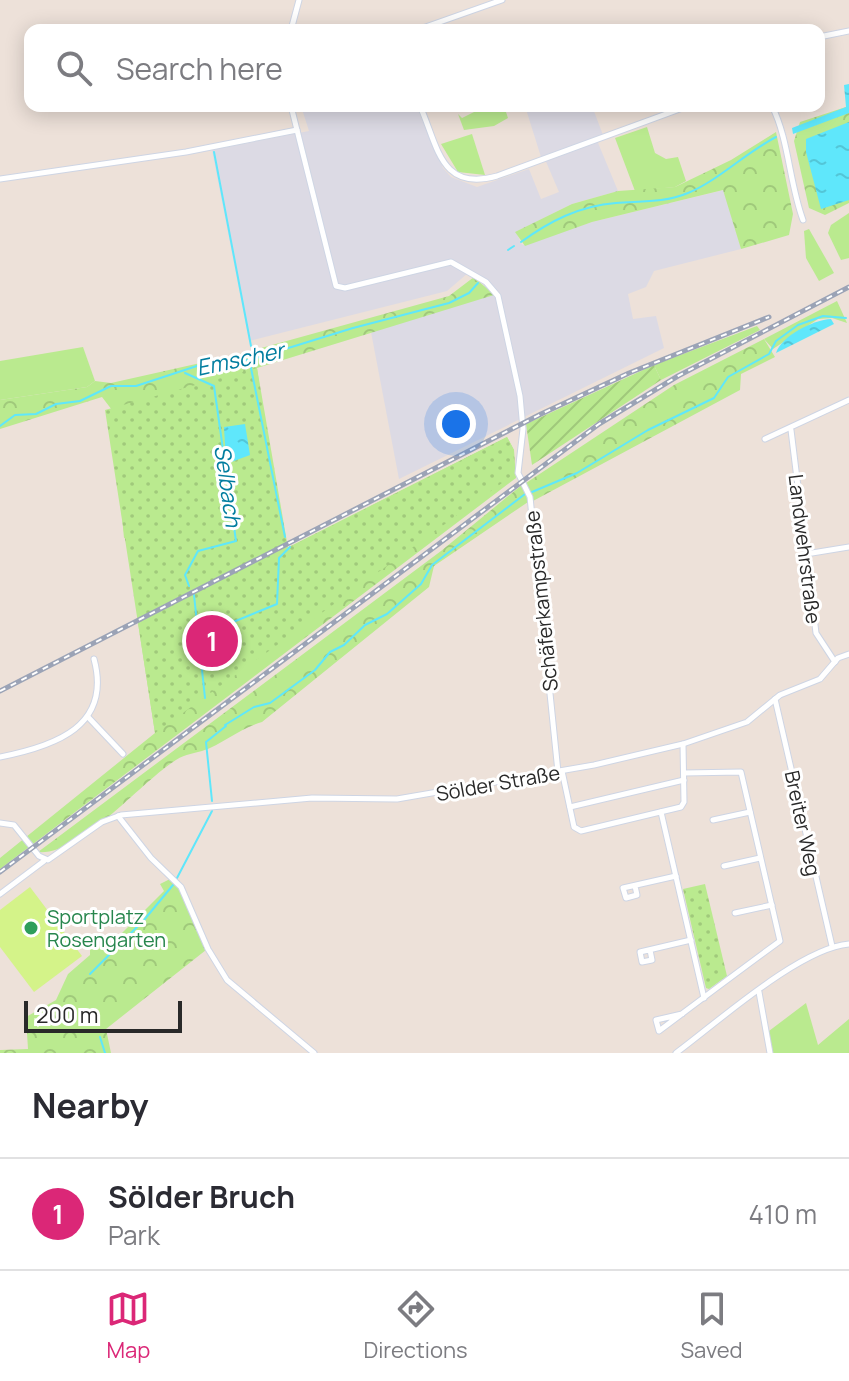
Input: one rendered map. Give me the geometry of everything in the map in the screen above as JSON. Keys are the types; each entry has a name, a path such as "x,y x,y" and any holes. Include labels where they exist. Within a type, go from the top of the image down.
{"street":[{"path":"293,24 299,0"},
{"path":"434,24 502,0"},
{"path":"825,36 849,31"},
{"path":"0,179 297,130 292,112"},
{"path":"423,112 445,165 458,177 472,180 497,176 672,112"},
{"path":"775,112 781,126 791,186 803,220"},
{"name":"Schäferkampstraße","path":"297,130 336,286 345,288 451,262 472,272 496,292 520,396 523,429 518,473 530,497 560,772"},
{"path":"765,439 791,430 849,400"},
{"name":"Landwehrstraße","path":"791,430 816,633 835,662"},
{"path":"806,554 849,547"},
{"name":"Sölder Straße","path":"118,816 312,798 397,799 560,772 683,744 747,722 775,699 820,679 835,662 849,654"},
{"path":"0,757 50,742 88,717 100,691 94,659"},
{"name":"Breiter Weg","path":"775,699 832,946"},
{"path":"88,717 123,754"},
{"path":"560,772 574,827 581,831 683,805 683,744"},
{"path":"570,807 684,777 741,772 780,941 704,998 659,1031 656,1020 682,1014"},
{"path":"661,812 704,998"},
{"path":"713,820 750,812"},
{"path":"0,894 45,860 60,855 102,822 118,816 151,858 181,887 212,957 227,980 314,1053"},
{"path":"0,823 14,825 45,860"},
{"path":"724,866 760,858"},
{"path":"635,886 676,876"},
{"path":"735,913 772,905"},
{"path":"650,950 691,940"},
{"path":"676,1053 804,960 832,946 849,944"},
{"path":"759,992 770,1053"}],"shaded area":[{"path":"303,112 419,112 443,168 451,177 477,187 529,169 541,199 559,192 544,157 541,157 527,112 594,112 603,135 596,138 618,191 572,204 516,232 522,245 592,222 724,190 741,249 654,271 646,287 628,294 633,319 656,316 664,348 399,479 371,332 485,285 468,273 447,291 249,341 212,150 309,131"}],"green space":[{"path":"849,106 849,203 825,215 809,208 794,141 800,122"},
{"path":"474,112 506,112 508,118 494,126 464,130 458,114 462,118"},
{"path":"647,127 655,153 666,159 678,157 686,181 675,187 635,191 615,138"},
{"path":"776,132 793,214 789,235 741,249 723,190 592,222 525,246 515,232 572,204 618,191 675,187 731,160"},
{"path":"472,134 485,175 458,172 441,144"},
{"path":"849,213 849,258 841,260 828,233 831,225"},
{"path":"809,229 834,273 819,281 806,258 804,231"},
{"path":"474,277 494,295 257,368 262,403 169,531 124,538 112,410 102,397 0,429 0,400 87,387 95,381 111,383 236,355 449,296"},
{"path":"837,301 847,323 832,318 818,319 773,349 764,339"},
{"path":"757,326 760,330 661,380 654,365"},
{"path":"764,339 775,357 741,374 740,390 533,501 526,483 674,385"},
{"path":"83,347 95,381 87,387 0,400 0,361"},
{"path":"654,365 661,380 532,465 526,424"},
{"path":"257,368 288,548 507,437 514,450 513,475 155,733 105,410"},
{"path":"507,437 514,450 516,478 0,869 0,858 155,733 138,623"},
{"path":"523,484 528,502 434,566 429,587 262,722 210,748 176,760 72,843 38,852 441,551"},
{"path":"170,879 182,892 206,950 106,1029 111,1053 0,1053 0,1050 28,1049 26,1017 56,1000 68,974 90,955 90,940 98,947 115,940 164,891 160,884"},
{"path":"705,884 727,976 709,989 706,988 683,889"},
{"name":"Sportplatz Rosengarten","path":"30,887 82,956 34,992 0,947 0,910"},
{"path":"806,1003 818,1045 849,1019 849,1053 773,1053 769,1031"}],"water":[{"path":"849,84 849,113 793,134 792,128 846,107 844,85"},
{"path":"849,122 849,200 821,209 806,152 806,139"},
{"path":"831,319 834,324 776,353 784,341 799,330"},
{"path":"245,424 250,455 226,464 224,427"}],"waterway":[{"name":"Emscher","path":"521,242 554,221 590,207 661,200 688,193 776,137"},
{"path":"214,152 251,346"},
{"name":"Emscher","path":"508,250 514,246"},
{"name":"Emscher","path":"0,426 15,415 36,414 56,404 80,401 111,386 136,386 203,364 225,365 256,358 449,303 469,293 478,283"},
{"path":"532,492 577,473 648,430 714,398 728,377 769,354 776,341 798,325 823,316 846,318"},
{"path":"249,358 285,537"},
{"name":"Selbach","path":"185,373 214,386 236,541 198,551 185,575 189,586"},
{"path":"225,725 254,707 270,703 315,670 330,652 344,645 365,625 387,614 421,584 432,565 525,494"},
{"path":"199,636 277,604 279,558 290,547"},
{"name":"Selbach","path":"194,595 205,698"},
{"name":"Selbach","path":"212,801 206,742 226,726"},
{"name":"Selbach","path":"177,878 212,811"},
{"name":"Selbach","path":"90,974 144,920 173,885"},
{"name":"Selbach","path":"100,1037 105,1053"}],"railway":[{"path":"0,872 599,424 678,376 849,287"},
{"path":"0,691 541,414 629,373 769,317"}],"place":[{"name":"Sölder Bruch","path":"212,641"},
{"name":"Sportplatz Rosengarten","path":"31,928"}]}
